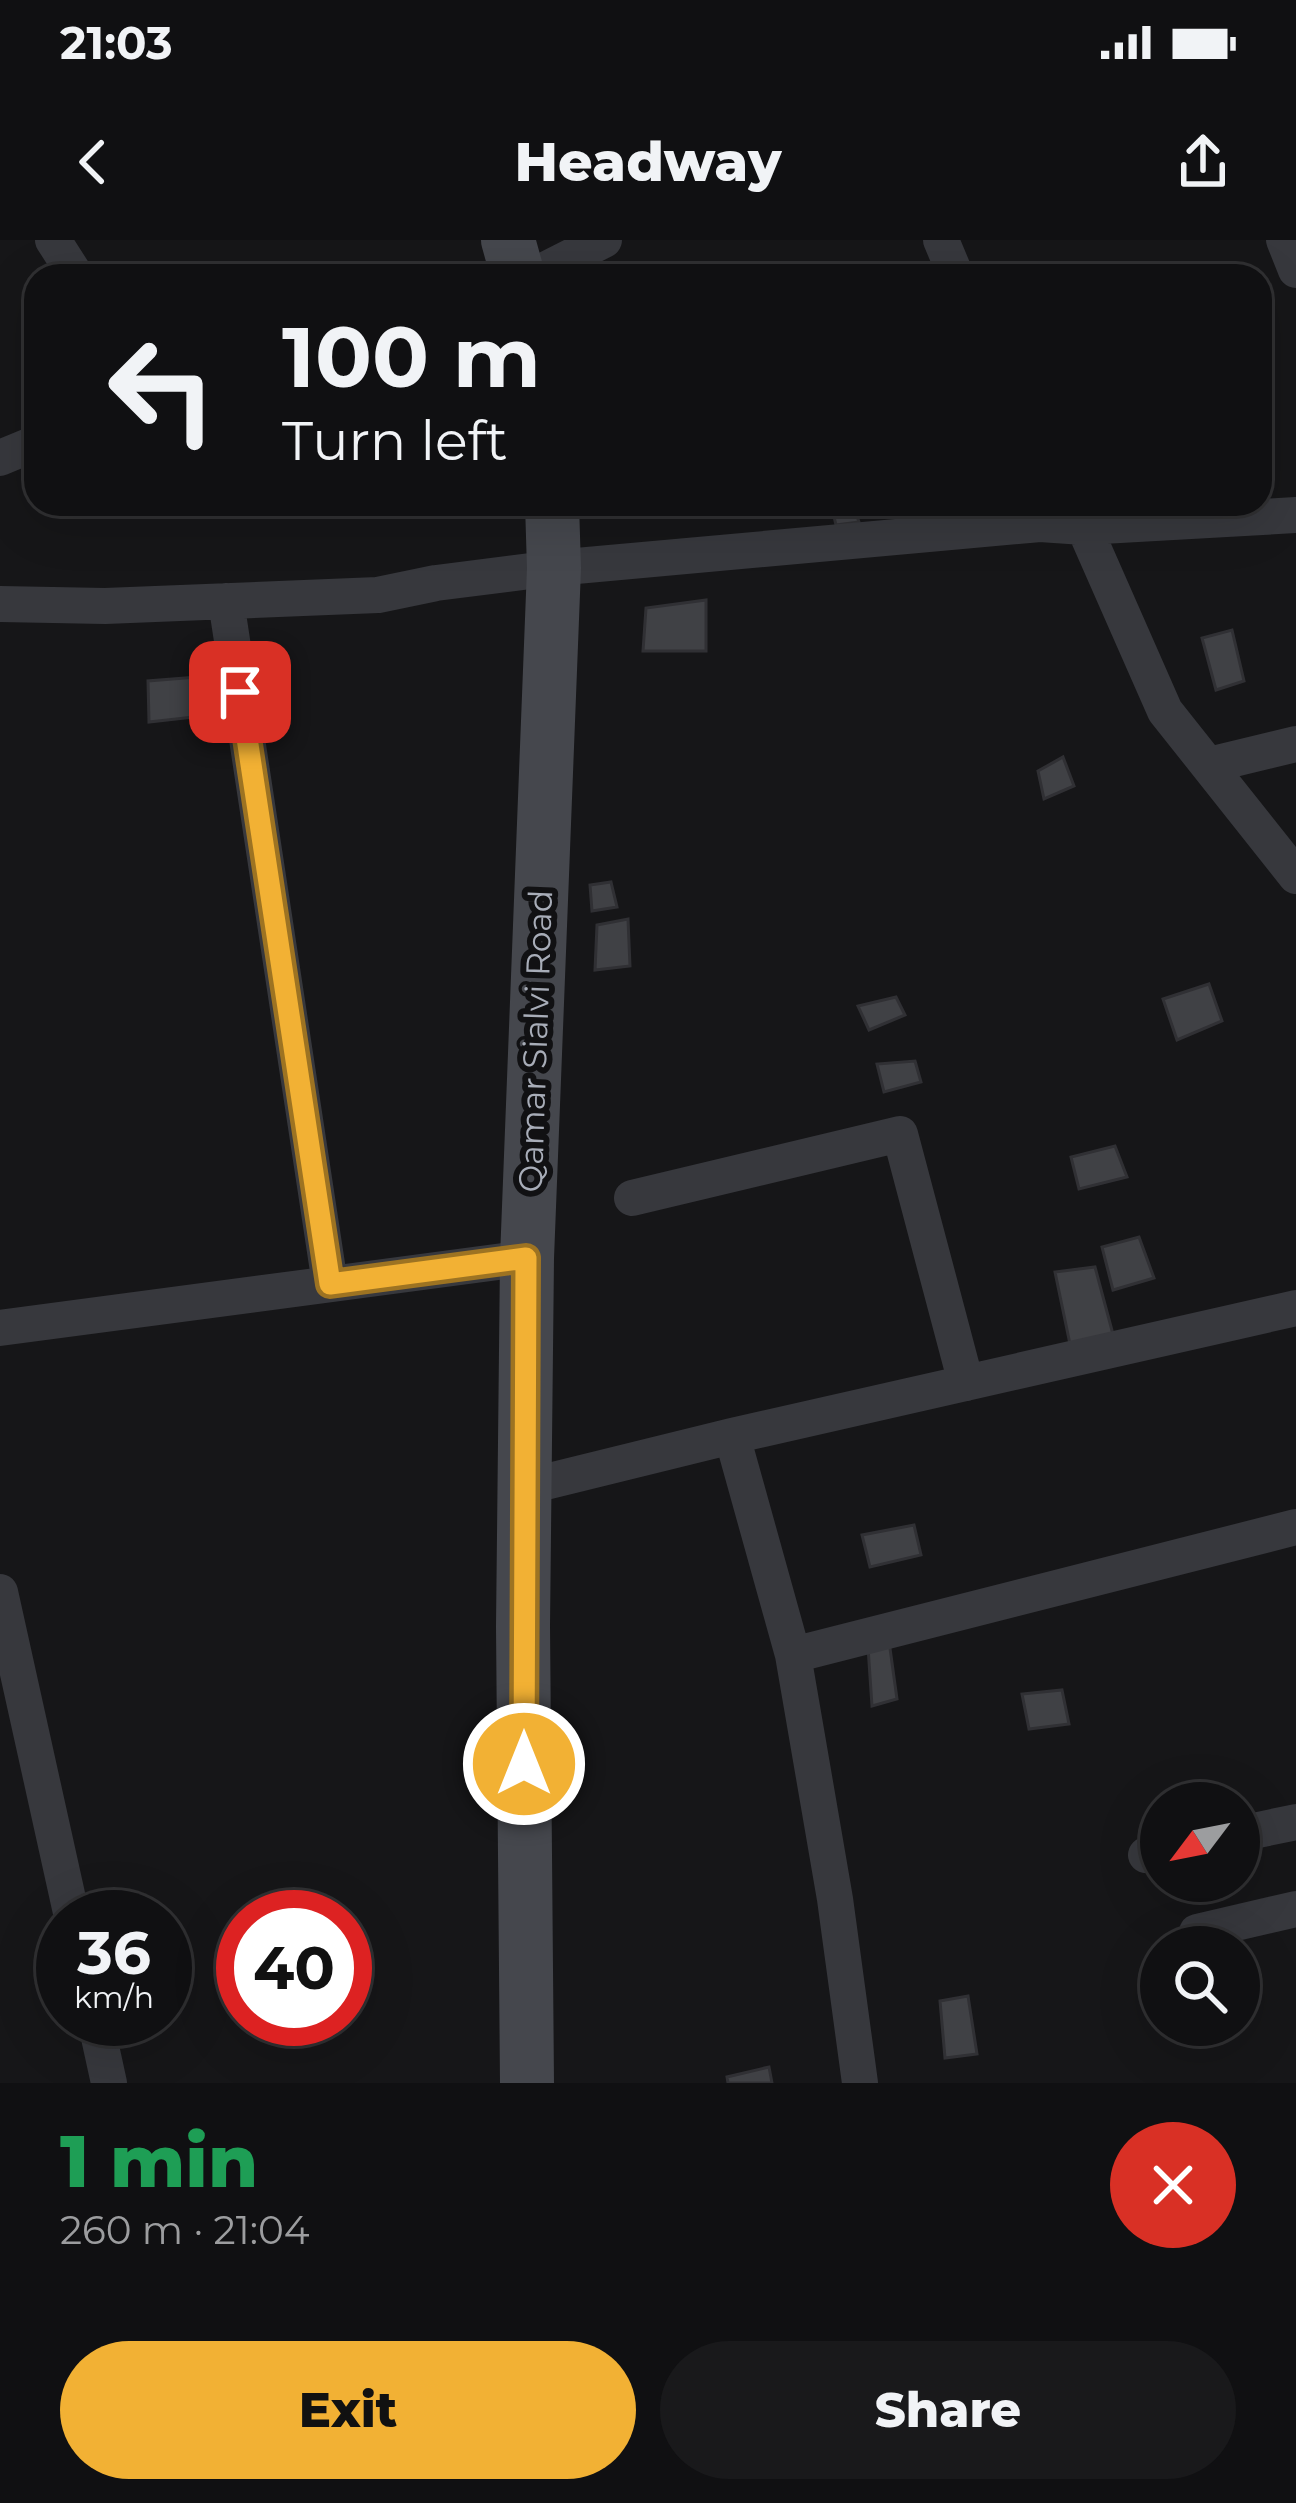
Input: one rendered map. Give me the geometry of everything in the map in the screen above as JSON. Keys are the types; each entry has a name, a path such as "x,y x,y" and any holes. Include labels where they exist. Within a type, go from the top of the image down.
{"street":[{"path":"557,264 604,240"},
{"path":"1285,240 1296,270"},
{"path":"1045,516 1084,526 1296,515"},
{"name":"Qamar Sialvi Road","path":"527,2083 526,1258 552,516"},
{"path":"0,604 105,606 378,595 554,568 1019,516"},
{"path":"1084,526 1165,711 1296,876"},
{"path":"226,601 330,1284"},
{"path":"1209,765 1296,744"},
{"path":"632,1198 900,1134 966,1383"},
{"path":"0,1328 526,1258"},
{"path":"524,1487 1296,1308"},
{"path":"732,1436 794,1655 860,2083"},
{"path":"794,1655 1296,1527"},
{"path":"0,1592 67,1890"},
{"path":"1260,1830 1296,1822"},
{"path":"1223,1926 1296,1909"},
{"path":"101,2046 110,2083"}],"building":[{"path":"834,516 857,516 859,522 836,525"},
{"path":"706,600 706,651 643,651 646,608"},
{"path":"1232,630 1244,681 1216,690 1202,638"},
{"path":"209,676 212,715 149,722 148,681"},
{"path":"1063,757 1074,786 1044,799 1038,771"},
{"path":"611,882 617,907 592,911 590,885"},
{"path":"628,919 630,966 595,970 597,925"},
{"path":"1209,984 1222,1021 1177,1040 1163,999"},
{"path":"896,997 905,1015 869,1030 858,1006"},
{"path":"915,1061 921,1082 884,1092 877,1064"},
{"path":"1115,1146 1127,1177 1079,1189 1071,1157"},
{"path":"1139,1237 1154,1278 1113,1290 1102,1247"},
{"path":"1095,1267 1114,1338 1071,1349 1055,1272"},
{"path":"914,1525 921,1555 870,1567 862,1535"},
{"path":"889,1641 897,1699 872,1706 868,1647"},
{"path":"1062,1690 1069,1724 1029,1729 1022,1694"},
{"path":"968,1996 977,2054 945,2058 940,2001"},
{"path":"769,2067 772,2083 728,2083 727,2077"}],"route":[{"path":"240,692 330,1284 526,1258 524,1764"}]}
